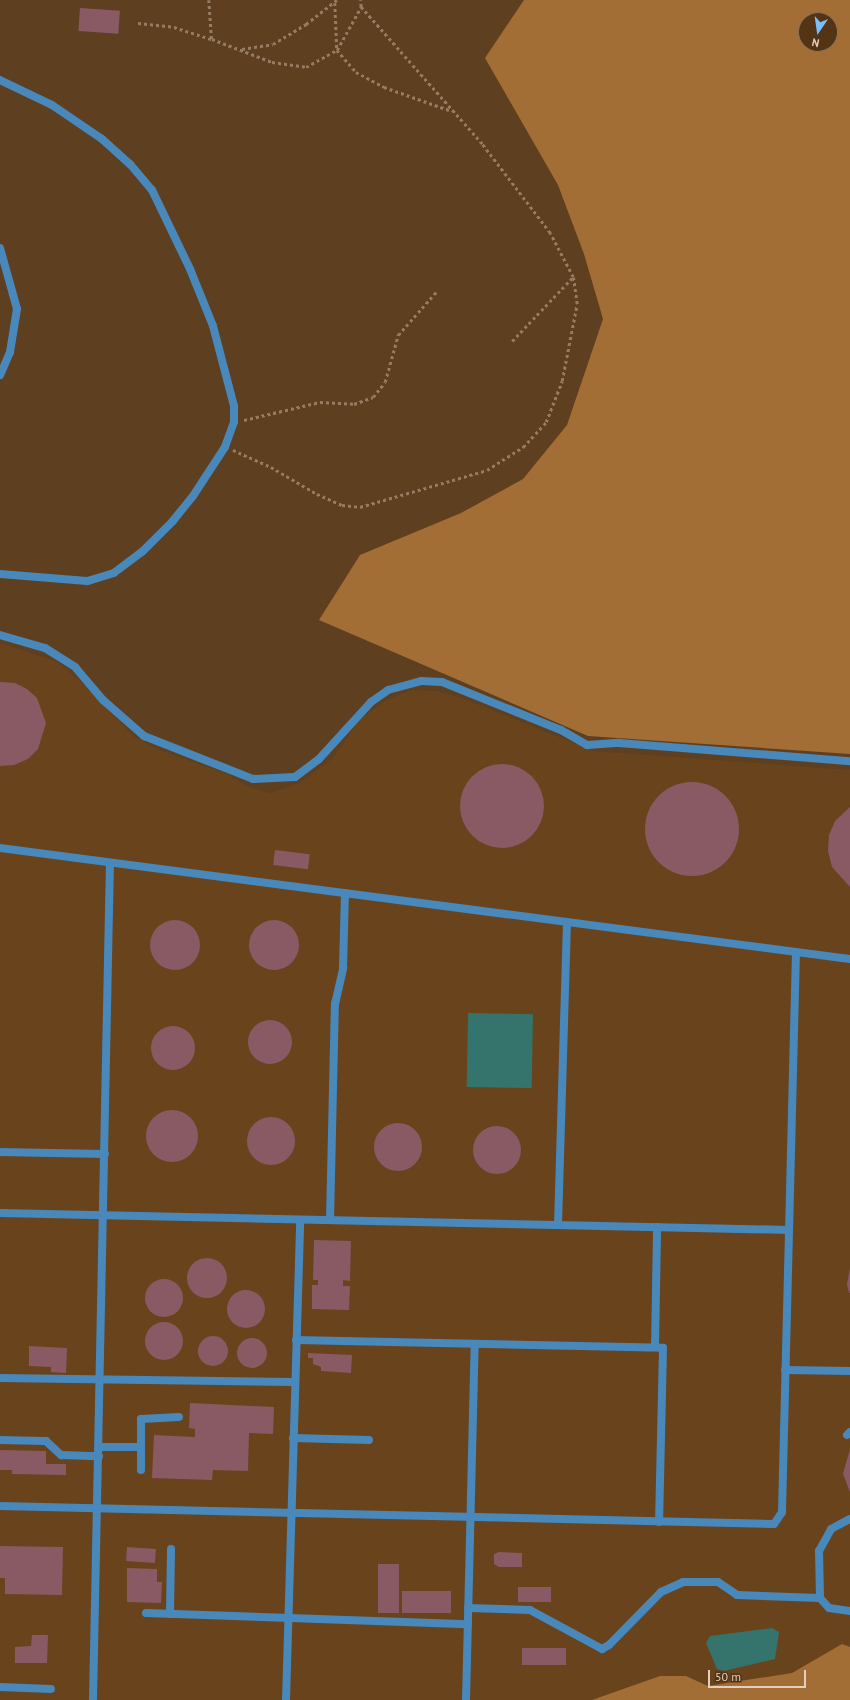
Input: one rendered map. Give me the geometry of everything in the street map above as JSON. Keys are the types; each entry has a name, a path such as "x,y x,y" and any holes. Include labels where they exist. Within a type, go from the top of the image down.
{"lane":[{"path":"0,80 52,105 102,139 130,164 152,190 213,326 234,406 234,422 225,447 174,521 143,551 114,573 87,581 0,574"},
{"path":"0,248 17,310 10,352 0,375"},
{"path":"0,635 45,648 75,667 103,700 144,736 253,779 295,777 319,759 371,702 388,690 421,681 442,682 561,730 587,745 619,743 850,761"},
{"path":"0,848 850,959"},
{"path":"94,1700 110,862"},
{"path":"330,1220 335,1004 343,968 345,893"},
{"path":"558,1225 567,922"},
{"path":"0,1506 774,1524 782,1512 796,952"},
{"path":"0,1152 105,1154"},
{"path":"0,1213 789,1230"},
{"path":"286,1700 290,1513 300,1220"},
{"path":"654,1347 657,1227"},
{"path":"296,1340 663,1348 659,1522"},
{"path":"466,1700 475,1344"},
{"path":"786,1370 850,1371"},
{"path":"0,1378 294,1382"},
{"path":"141,1470 140,1422 144,1417 179,1417"},
{"path":"293,1438 369,1440"},
{"path":"0,1440 46,1441 61,1455 99,1456"},
{"path":"100,1447 141,1447"},
{"path":"850,1519 831,1530 819,1551 820,1598 829,1608 850,1611"},
{"path":"170,1614 171,1549"},
{"path":"468,1608 530,1610 602,1649 609,1645 661,1592 683,1582 718,1582 736,1595 820,1598"},
{"path":"146,1613 468,1624"},
{"path":"0,1687 51,1689"}],"path":[{"path":"209,0 212,39"},
{"path":"225,447 271,466 317,494 342,505 360,507 488,470 523,446 546,422 562,381 573,337 577,304 573,277 550,233 520,190 361,7 360,0"},
{"path":"242,49 273,44 336,2"},
{"path":"336,2 337,50 356,72 384,87 450,111"},
{"path":"138,23 174,27 242,49 272,62 306,67 337,50 361,7"},
{"path":"512,341 573,277"},
{"path":"234,422 320,402 354,404 373,397 385,382 398,335 437,291"}],"shaded area":[{"path":"524,0 850,0 850,754 588,736 319,620 360,555 461,513 523,479 567,425 603,319 584,254 558,185 485,58"},
{"path":"0,643 56,661 86,686 134,737 162,751 227,774 245,785 270,793 300,783 332,759 361,719 386,700 412,690 438,691 462,698 594,751 850,770 850,1700 0,1700"},
{"path":"842,1644 850,1647 850,1700 592,1700 660,1676 686,1676 708,1686 792,1673"}],"water":[{"path":"468,1013 533,1014 532,1088 467,1087"},
{"path":"772,1628 779,1632 775,1659 724,1671 717,1669 706,1643 710,1636"}],"building":[{"path":"80,8 120,11 118,34 78,31"},
{"path":"0,682 15,683 27,689 37,698 46,723 38,749 28,759 14,765 0,766"},
{"path":"502,764 518,767 532,776 541,790 544,806 541,822 532,836 518,845 502,848 486,845 472,836 463,822 460,806 463,790 472,776 486,767"},
{"path":"692,782 710,785 726,795 736,811 739,829 736,847 726,863 710,873 692,876 674,873 658,863 648,847 645,829 648,811 658,795 674,785"},
{"path":"850,807 850,887 832,867 828,851 829,835 835,821"},
{"path":"275,850 310,854 308,869 273,865"},
{"path":"175,920 184,922 195,931 200,945 198,954 189,965 175,970 166,968 155,959 150,945 152,936 161,925"},
{"path":"274,920 288,924 295,931 299,945 295,959 288,966 274,970 260,966 253,959 249,945 253,931 260,924"},
{"path":"266,1020 274,1020 286,1026 292,1038 292,1046 286,1058 274,1064 266,1064 254,1058 248,1046 248,1038 254,1026"},
{"path":"169,1026 177,1026 189,1032 195,1044 195,1052 189,1064 177,1070 169,1070 157,1064 151,1052 151,1044 157,1032"},
{"path":"167,1110 177,1110 191,1117 198,1131 198,1141 191,1155 177,1162 167,1162 157,1158 150,1151 146,1141 146,1131 150,1121 157,1114"},
{"path":"271,1117 280,1119 288,1124 293,1132 295,1141 293,1150 288,1158 280,1163 271,1165 262,1163 254,1158 249,1150 247,1141 249,1132 254,1124 262,1119"},
{"path":"398,1123 407,1125 415,1130 420,1138 422,1147 420,1156 415,1164 407,1169 398,1171 389,1169 381,1164 376,1156 374,1147 376,1138 381,1130 389,1125"},
{"path":"497,1126 506,1128 514,1133 519,1141 521,1150 519,1159 514,1167 506,1172 497,1174 488,1172 480,1167 475,1159 473,1150 475,1141 480,1133 488,1128"},
{"path":"314,1240 351,1241 350,1281 343,1280 343,1286 350,1286 349,1310 312,1309 312,1285 318,1285 318,1280 313,1280"},
{"path":"207,1258 221,1264 227,1278 221,1292 207,1298 193,1292 187,1278 193,1264"},
{"path":"850,1268 850,1293 849,1293 847,1284"},
{"path":"160,1279 168,1279 178,1284 182,1291 182,1305 178,1312 168,1317 160,1317 150,1312 148,1309 145,1302 145,1294 150,1284 153,1282"},
{"path":"242,1290 250,1290 260,1295 264,1302 264,1316 260,1323 250,1328 242,1328 232,1323 230,1320 227,1313 227,1305 232,1295 235,1293"},
{"path":"160,1322 168,1322 178,1327 182,1334 182,1348 178,1355 168,1360 160,1360 150,1355 148,1352 145,1345 145,1337 150,1327 153,1325"},
{"path":"213,1336 219,1337 227,1345 227,1357 219,1365 213,1366 207,1365 199,1357 198,1351 199,1345 207,1337"},
{"path":"252,1338 263,1342 267,1353 263,1364 252,1368 241,1364 237,1353 241,1342"},
{"path":"29,1346 67,1348 66,1373 51,1372 51,1367 29,1366"},
{"path":"308,1353 352,1355 351,1373 321,1371 321,1367 313,1364 313,1358 308,1358"},
{"path":"190,1403 274,1407 273,1434 249,1433 248,1471 213,1470 212,1480 152,1478 154,1435 195,1437 195,1429 189,1428"},
{"path":"850,1449 850,1492 843,1474"},
{"path":"0,1450 46,1451 46,1464 66,1464 66,1475 12,1474 12,1470 0,1470"},
{"path":"0,1546 63,1547 62,1595 5,1594 5,1578 0,1578"},
{"path":"127,1547 156,1549 155,1563 126,1561"},
{"path":"499,1552 522,1553 522,1567 499,1567 494,1564 494,1554"},
{"path":"378,1564 399,1564 399,1613 378,1613"},
{"path":"127,1568 157,1569 157,1582 162,1582 161,1603 127,1602"},
{"path":"518,1587 551,1587 551,1602 518,1602"},
{"path":"402,1591 451,1591 451,1613 402,1613"},
{"path":"32,1635 48,1635 47,1663 15,1663 15,1647 31,1646"},
{"path":"522,1648 566,1648 566,1665 522,1665"}]}
